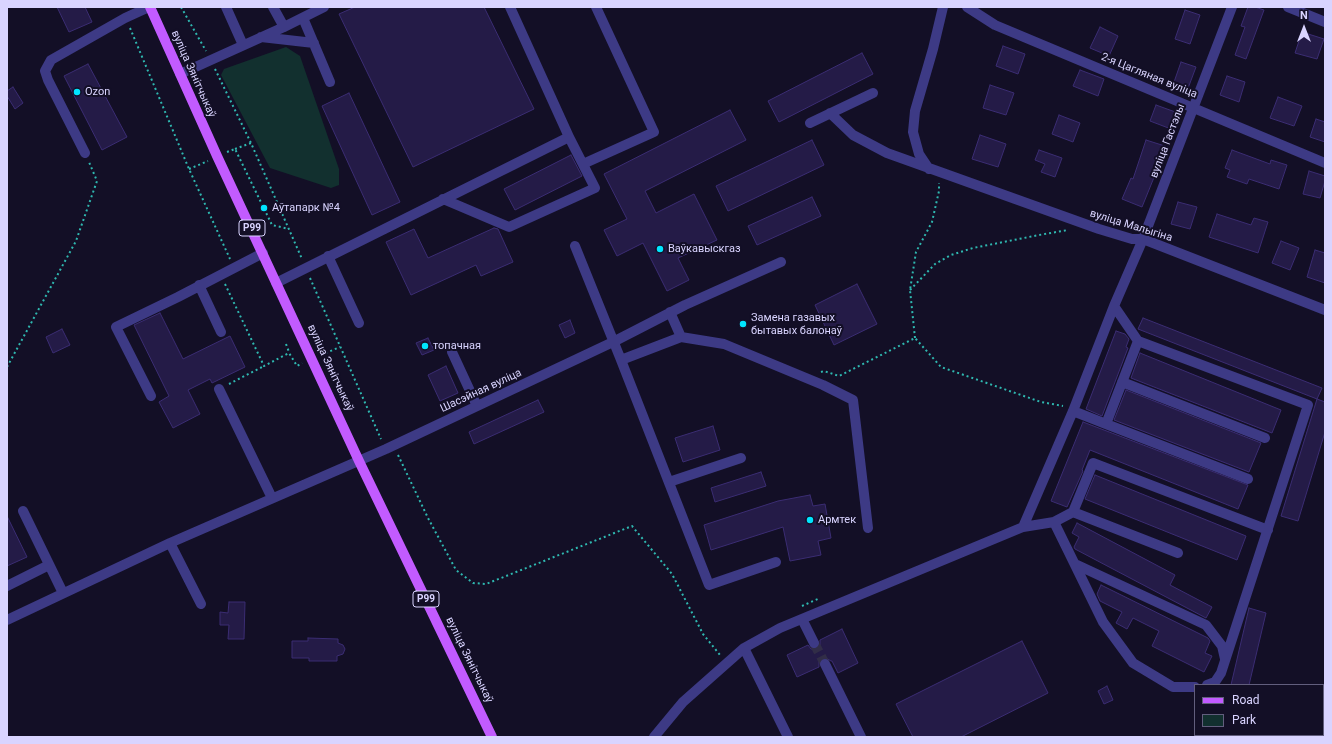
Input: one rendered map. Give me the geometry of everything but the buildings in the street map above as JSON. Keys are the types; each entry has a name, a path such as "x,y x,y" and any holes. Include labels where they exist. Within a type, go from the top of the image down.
{"main road":[{"name":"вуліца Зянітчыкаў","path":"149,7 359,461 492,737"}],"street":[{"path":"85,153 48,80 45,71 51,60 125,18 149,7"},
{"path":"226,7 243,45"},
{"path":"274,7 284,27"},
{"path":"180,74 284,27 324,7"},
{"path":"443,199 509,227 595,188 569,136 510,7"},
{"path":"583,164 654,132 596,7"},
{"path":"929,169 919,154 913,132 915,111 933,49 943,7"},
{"name":"2-я Цагляная вуліца","path":"967,7 995,25 1325,163"},
{"name":"вуліца Гастэлы","path":"1024,527 1069,409 1143,239 1232,7"},
{"path":"1288,7 1325,22"},
{"path":"303,18 330,82"},
{"path":"261,37 314,43"},
{"path":"810,123 873,92"},
{"name":"вуліца Малыгіна","path":"830,113 853,135 887,153 1099,229 1132,239 1143,239 1325,310"},
{"path":"276,283 569,136"},
{"path":"575,246 709,585 776,562"},
{"path":"151,396 116,327 263,253"},
{"path":"328,256 359,323"},
{"name":"Шасэйная вуліца","path":"7,620 170,542 390,447 613,342 685,304 781,262"},
{"path":"200,286 221,332"},
{"path":"1114,306 1138,341 1308,405 1226,660 1221,673 1215,682 1210,684"},
{"path":"670,312 681,337"},
{"path":"621,360 681,337 724,344 810,379 853,400 868,528"},
{"path":"1106,424 1138,341"},
{"path":"452,352 478,406"},
{"path":"1122,382 1265,438"},
{"path":"220,388 272,498"},
{"path":"1069,409 1248,479"},
{"path":"669,482 741,458"},
{"path":"654,737 683,702 744,648 780,628 1024,527 1054,522 1073,512 1093,463 1268,530"},
{"path":"23,511 63,593"},
{"path":"1073,512 1178,553"},
{"path":"1054,522 1103,622 1133,663 1173,687 1194,687"},
{"path":"170,542 201,604"},
{"path":"1075,564 1206,625 1222,646 1226,660"},
{"path":"7,586 49,565"},
{"path":"802,619 814,643"},
{"path":"744,648 788,737"},
{"path":"825,664 861,737"}],"path":[{"path":"181,7 211,60 251,143 340,347 390,447 456,570 473,583 486,584 632,526 672,574 702,634 720,655 725,651"},
{"path":"125,18 189,169 234,268"},
{"path":"235,149 251,143"},
{"path":"7,367 76,241 86,215 97,181 85,153"},
{"path":"940,173 939,191 932,222 916,252 910,290 915,338 941,367 968,378 1041,402 1069,409"},
{"path":"910,290 934,264 950,255 973,248 1039,234 1070,230"},
{"path":"221,274 264,366"},
{"path":"810,379 818,372 824,371 839,376 915,338"},
{"path":"286,344 289,353 297,366 340,347"},
{"path":"220,388 289,353"},
{"path":"800,607 821,598"}],"green space":[{"path":"286,47 300,56 339,169 339,185 331,188 270,168 221,75 224,69"}],"tunnel":[{"path":"814,643 825,664"}],"place":[{"name":"Ozon","path":"77,92"},
{"name":"Аўтапарк №4","path":"264,208"},
{"name":"Ваўкавыскгаз","path":"660,249"},
{"name":"Замена газавых бытавых балонаў","path":"743,324"},
{"name":"топачная","path":"425,346"},
{"name":"Армтек","path":"810,520"}]}
